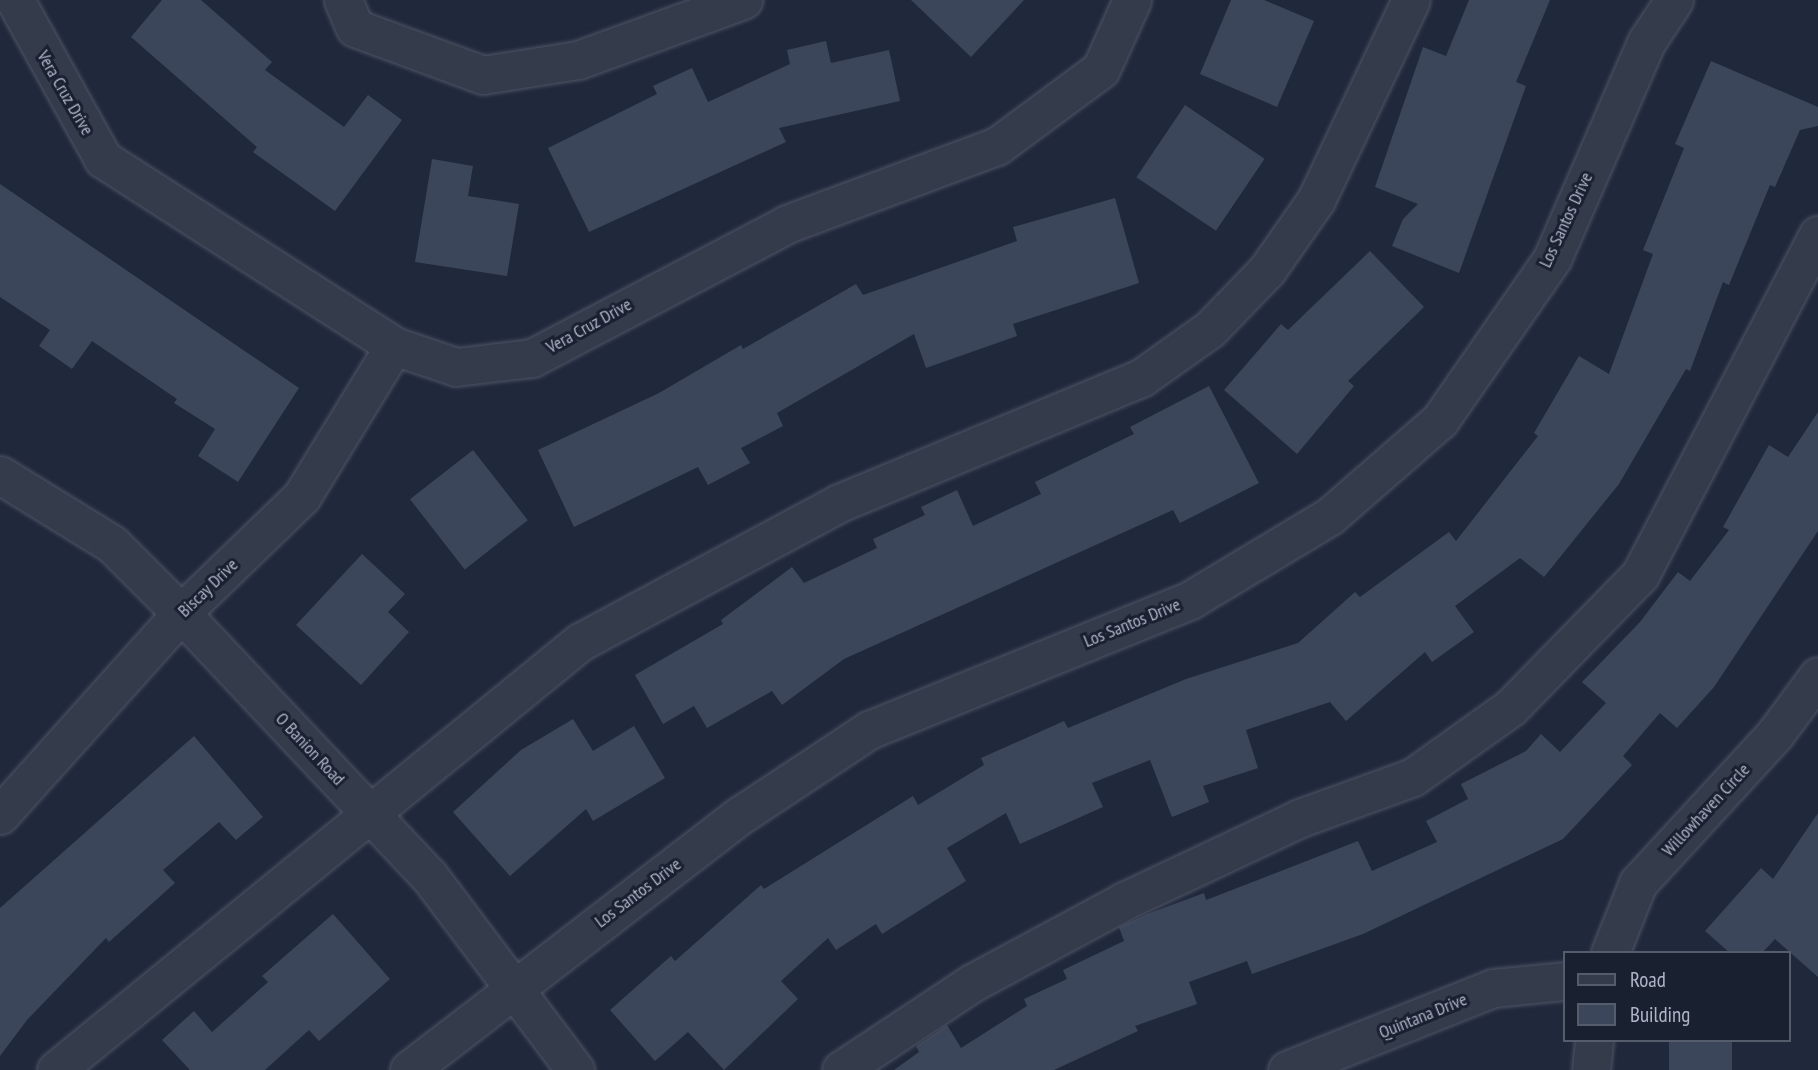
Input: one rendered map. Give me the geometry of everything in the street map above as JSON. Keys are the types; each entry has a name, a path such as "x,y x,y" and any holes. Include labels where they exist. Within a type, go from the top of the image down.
{"street":[{"name":"Vera Cruz Drive","path":"15,0 103,159 394,346 457,367 532,358 787,224 997,146 1101,69 1132,0"},
{"path":"344,0 355,28 484,75 578,60 743,0"},
{"path":"56,1070 187,958 372,816 580,642 839,503 1141,378 1210,328 1267,270 1316,200 1410,0"},
{"name":"Los Santos Drive","path":"409,1070 742,814 869,730 1190,600 1330,516 1440,420 1552,259 1647,41 1674,0"},
{"path":"841,1070 972,983 1124,901 1300,818 1413,777 1511,707 1640,575 1818,235"},
{"name":"Biscay Drive","path":"0,815 181,612 302,496 394,346"},
{"name":"O Banion Road","path":"0,475 112,544 181,612 429,876 575,1070"},
{"name":"Willowhaven Circle","path":"1611,951 1638,883 1775,734 1818,676"},
{"name":"Quintana Drive","path":"1287,1070 1323,1063 1493,988 1562,981"},
{"path":"1591,1070 1594,1042"}],"building":[{"path":"162,0 201,0 272,62 265,70 344,127 368,95 402,120 335,211 253,152 257,147 131,37"},
{"path":"911,0 1024,0 971,57"},
{"path":"1231,0 1264,0 1314,21 1277,107 1200,74"},
{"path":"1469,0 1550,0 1516,82 1526,86 1459,273 1392,246 1403,219 1418,204 1375,187 1423,47 1446,56"},
{"path":"826,41 831,63 889,50 900,101 779,128 786,142 589,232 548,148 657,94 653,86 692,68 708,102 790,64 787,50"},
{"path":"1711,61 1818,107 1818,126 1800,130 1775,187 1770,185 1729,285 1723,282 1690,371 1686,369 1619,484 1544,577 1520,558 1455,606 1474,632 1432,662 1425,652 1346,721 1330,702 1246,730 1258,768 1203,786 1209,802 1172,817 1150,760 1092,783 1103,807 1020,844 1006,813 947,848 966,881 882,934 876,924 836,950 828,938 781,981 798,999 724,1070 688,1032 655,1061 610,1010 671,956 675,961 761,885 764,889 913,796 918,805 984,765 981,758 1064,721 1068,728 1186,679 1298,643 1355,592 1360,597 1449,532 1456,541 1538,436 1534,433 1579,356 1609,374 1653,254 1643,250 1684,148 1675,144"},
{"path":"1185,105 1265,159 1216,231 1136,177"},
{"path":"432,159 473,166 468,196 519,204 507,276 415,262"},
{"path":"0,184 299,388 238,482 198,456 215,429 174,403 177,399 92,341 72,369 39,346 50,330 0,297"},
{"path":"1115,198 1139,283 1013,324 1017,336 926,368 914,334 777,413 783,426 741,448 750,463 708,485 698,467 574,527 538,450 659,393 741,345 743,349 856,284 863,295 1017,241 1013,227"},
{"path":"1370,251 1424,307 1348,381 1354,386 1297,454 1224,390 1281,324 1288,330"},
{"path":"1209,386 1259,483 1180,523 1173,510 844,659 782,705 772,691 707,728 694,706 663,724 635,675 723,624 721,620 792,567 804,583 877,548 873,539 925,515 921,507 957,490 973,526 1041,494 1035,482 1134,434 1130,427"},
{"path":"1818,412 1818,531 1714,687 1677,728 1660,713 1623,756 1632,765 1563,839 1363,934 1252,974 1247,961 1189,982 1197,1004 1135,1026 1138,1031 1054,1070 894,1070 919,1052 916,1046 947,1025 961,1048 1027,1006 1024,999 1067,979 1063,970 1124,941 1119,927 1147,914 1204,893 1206,900 1358,841 1372,871 1437,842 1426,821 1468,799 1461,784 1526,751 1541,734 1560,752 1606,703 1582,682 1640,622 1678,572 1690,581 1729,530 1723,527 1769,445 1788,457"},
{"path":"473,450 528,520 465,569 410,499"},
{"path":"362,554 405,594 388,612 409,632 361,685 296,625"},
{"path":"573,719 593,751 634,726 665,778 593,821 586,809 510,876 453,812 521,750"},
{"path":"194,736 263,817 236,840 219,822 163,870 175,883 109,942 106,938 27,1020 0,1056 0,908"},
{"path":"1818,813 1818,977 1775,939 1764,951 1728,951 1705,931 1761,868 1773,879"},
{"path":"333,914 390,979 319,1041 309,1030 265,1070 190,1070 162,1040 194,1011 212,1032 268,982 262,976"},
{"path":"1669,1042 1732,1042 1732,1070 1669,1070"}]}
